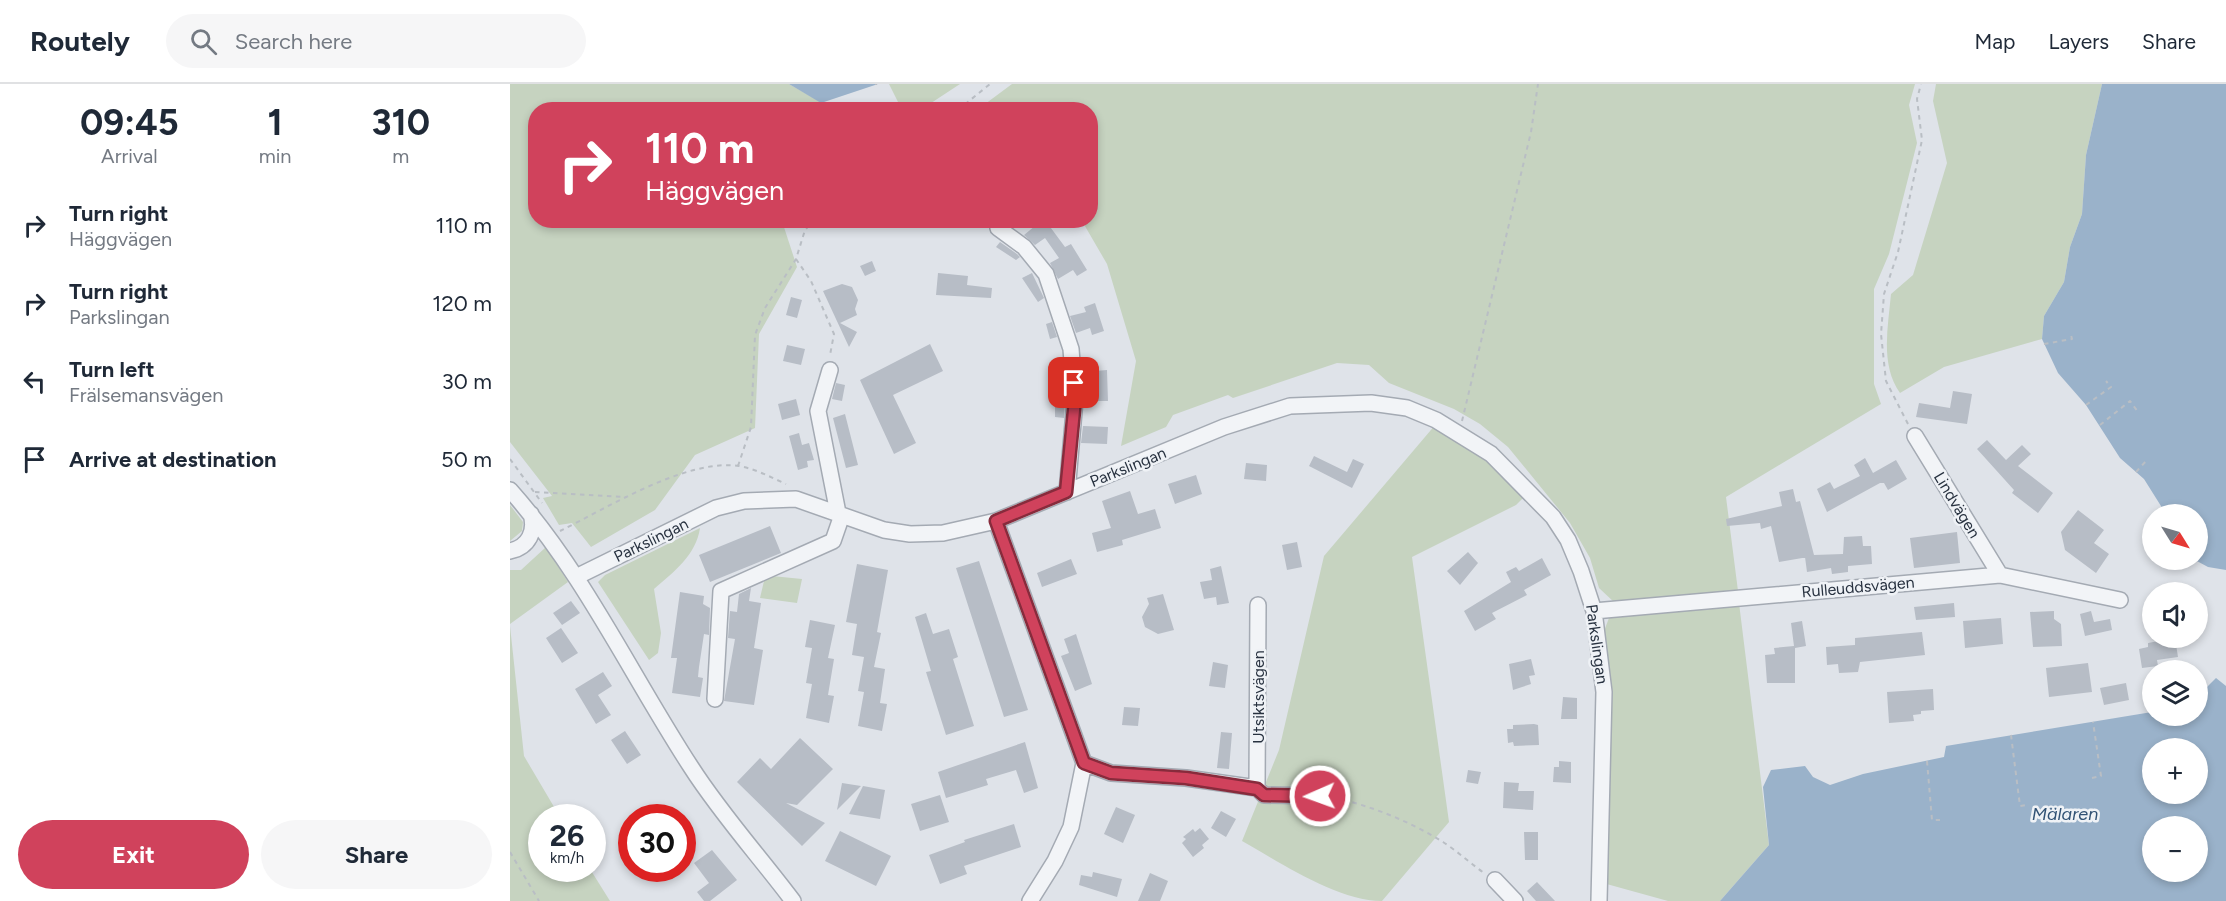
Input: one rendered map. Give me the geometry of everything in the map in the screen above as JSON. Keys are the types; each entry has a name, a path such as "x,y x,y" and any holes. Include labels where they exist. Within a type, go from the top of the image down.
{"street":[{"path":"998,228 1024,247 1046,274 1071,350 1075,400 1066,492"},
{"path":"715,699 721,591 833,541 840,514 818,411 830,370"},
{"name":"Parkslingan","path":"576,577 716,508 744,501 796,499 884,530 910,534 943,532 996,521 1224,427 1307,404 1371,403 1407,408 1436,420 1491,454 1553,517 1568,540 1594,611 1604,692 1599,901"},
{"name":"Lindvägen","path":"1915,436 2000,575"},
{"path":"510,490 538,511 692,768 793,901"},
{"path":"510,551 520,547 531,537 538,511"},
{"path":"996,521 1084,763 1071,827 1055,861 1030,901"},
{"name":"Rulleuddsvägen","path":"1594,611 2000,575 2120,600"},
{"name":"Utsiktsvägen","path":"1257,789 1258,606"},
{"path":"1084,763 1111,773 1186,778 1257,789 1264,795 1320,796"},
{"path":"1495,880 1515,901"}],"path":[{"path":"968,102 990,84"},
{"path":"1459,433 1531,132 1538,84"},
{"path":"1915,436 1886,381 1881,334 1884,294 1898,252 1922,140 1917,99 1921,84"},
{"path":"738,466 751,427 755,335 765,308 796,259 807,228"},
{"path":"796,259 811,281 834,334 830,370"},
{"path":"2044,344 2072,339 2071,335"},
{"path":"2086,405 2111,387 2106,381"},
{"path":"2100,425 2130,401 2138,412"},
{"path":"510,459 535,492 538,511"},
{"path":"2136,472 2147,460"},
{"path":"554,524 559,531 668,478 704,466 738,466 754,470 789,486"},
{"path":"535,492 630,497"},
{"path":"2092,778 2101,776 2093,722"},
{"path":"2011,735 2020,806 2026,806"},
{"path":"1928,760 1932,820 1940,820"},
{"path":"1320,796 1358,803 1402,821 1443,842 1495,880"},
{"path":"510,852 539,901"}],"green space":[{"path":"510,84 789,84 821,102 528,102 528,228 784,228 797,267 759,334 755,428 695,455 655,510 591,547 572,523 559,525 543,498 552,496 510,442"},
{"path":"889,84 960,84 933,102 898,102"},
{"path":"1012,84 1915,84 1909,105 1917,143 1889,254 1874,289 1874,384 1881,404 1726,497 1738,591 1615,603 1599,588 1590,558 1570,523 1508,447 1480,424 1454,409 1389,383 1369,365 1337,363 1233,398 1228,395 1173,415 1166,427 1121,446 1136,361 1107,264 1086,228 1098,228 1098,102 988,102"},
{"path":"1936,84 2102,84 2086,155 2082,214 2070,247 2064,282 2044,316 2042,339 1944,367 1900,393 1894,382 1888,358 1887,332 1891,294 1913,275 1947,163 1933,101"},
{"path":"1436,424 1484,455 1526,495 1516,505 1412,557 1449,822 1382,901 1365,899 1328,888 1242,841 1279,750 1324,556"},
{"path":"510,505 523,522 522,531 510,541"},
{"path":"700,528 698,538 689,555 654,589 661,633 658,653 649,660 598,582 605,575"},
{"path":"546,547 568,582 510,624 510,570 521,570"},
{"path":"772,576 802,579 797,603 760,598 764,581"},
{"path":"1739,603 1769,845 1720,901 1668,901 1603,883 1601,639 1609,618"},
{"path":"510,626 524,756 552,804 528,804 528,882 598,882 610,901 510,901"}],"water":[{"path":"789,84 878,84 824,102 819,102"},
{"path":"2102,84 2226,84 2226,570 2208,567 2208,504 2160,504 2144,479 2120,458 2086,405 2058,373 2042,339 2044,316 2064,282 2070,247 2082,214 2086,155"},
{"name":"Mälaren","path":"2216,678 2226,686 2226,901 1720,901 1769,845 1763,787 1771,770 1805,766 1813,777 1830,785 1863,774 1944,757 1946,746 2142,714 2142,726 2208,726 2208,686"}],"building":[{"path":"1033,228 1051,228 1065,247 1071,244 1087,270 1077,276 1073,270 1058,279 1050,263 1059,258 1045,238 1035,245 1024,235"},
{"path":"1000,242 1020,257 1016,260 996,247"},
{"path":"872,261 876,271 865,276 860,266"},
{"path":"938,273 968,276 967,285 992,288 991,298 936,295"},
{"path":"1032,273 1044,298 1038,302 1022,278"},
{"path":"842,284 852,287 858,300 855,309 857,315 840,323 857,332 849,347 823,291"},
{"path":"791,297 802,300 797,318 786,315"},
{"path":"1095,303 1104,331 1092,335 1090,328 1076,333 1070,316 1086,312 1084,307"},
{"path":"1052,322 1057,337 1050,339 1046,324"},
{"path":"930,344 943,371 893,395 916,443 894,454 860,380"},
{"path":"787,345 805,349 801,365 783,361"},
{"path":"1053,360 1062,360 1063,376 1054,377"},
{"path":"1107,370 1108,401 1097,401 1096,395 1084,395 1083,379 1096,378 1095,371"},
{"path":"836,383 845,385 842,401 832,399"},
{"path":"1953,391 1972,394 1967,424 1916,417 1919,403 1950,408"},
{"path":"796,399 800,415 782,420 778,404"},
{"path":"1055,401 1065,401 1064,418 1055,417"},
{"path":"845,414 858,465 846,468 833,418"},
{"path":"1083,426 1108,427 1107,444 1081,443"},
{"path":"799,433 802,445 809,443 814,460 807,461 808,467 798,470 789,436"},
{"path":"1987,440 2006,460 2022,445 2031,454 2018,466 2053,493 2038,513 2012,493 2014,490 1977,449"},
{"path":"1314,456 1347,472 1353,459 1364,464 1352,488 1309,466"},
{"path":"1865,458 1873,473 1896,460 1907,479 1888,490 1884,483 1880,483 1827,512 1817,489 1830,482 1834,489 1860,476 1854,465"},
{"path":"1246,463 1267,465 1266,481 1244,479"},
{"path":"1196,475 1202,494 1175,504 1168,484"},
{"path":"1793,489 1796,502 1800,501 1814,555 1843,554 1844,537 1862,536 1863,546 1871,546 1872,564 1848,566 1848,572 1832,574 1831,568 1807,572 1805,558 1779,562 1771,526 1761,529 1760,523 1727,526 1726,519 1782,506 1779,492"},
{"path":"1130,491 1138,514 1155,509 1161,528 1122,540 1123,545 1097,552 1092,533 1111,528 1102,501"},
{"path":"2078,510 2104,530 2094,543 2109,554 2096,573 2065,550 2061,532"},
{"path":"770,526 781,553 710,582 699,555"},
{"path":"1957,532 1960,563 1914,568 1910,538"},
{"path":"1297,542 1302,567 1287,570 1282,545"},
{"path":"1468,552 1478,563 1460,585 1447,571"},
{"path":"1542,558 1551,575 1524,590 1527,595 1492,613 1496,619 1475,631 1464,611 1511,582 1506,572 1516,567 1519,571"},
{"path":"1071,559 1077,574 1042,587 1037,573"},
{"path":"979,561 1028,710 1004,717 956,568"},
{"path":"857,564 888,570 877,632 881,633 874,667 885,669 880,703 887,704 882,731 858,726 864,692 858,691 864,657 852,655 857,624 846,622"},
{"path":"1221,566 1229,603 1217,605 1216,597 1204,599 1200,582 1212,580 1210,569"},
{"path":"751,588 749,601 761,603 754,648 763,650 754,705 724,701 735,639 728,638 730,611 737,612 739,594"},
{"path":"680,592 704,596 703,604 710,608 709,635 704,634 699,667 698,677 703,678 700,697 672,693 677,658 671,658"},
{"path":"1163,594 1174,630 1158,634 1145,627 1142,617 1149,604 1147,598"},
{"path":"571,601 580,613 562,625 553,613"},
{"path":"1954,603 1955,617 1916,620 1914,607"},
{"path":"2054,611 2054,619 2061,624 2062,646 2033,647 2030,612"},
{"path":"2091,611 2094,622 2110,619 2112,630 2085,636 2080,614"},
{"path":"926,613 933,634 949,629 958,657 953,659 974,726 946,735 926,672 931,671 915,617"},
{"path":"2001,618 2003,644 1965,648 1963,621"},
{"path":"810,620 835,625 828,658 834,659 828,695 834,696 829,723 806,718 812,684 806,683 812,648 805,647"},
{"path":"1802,621 1806,646 1795,648 1795,683 1767,683 1765,655 1775,654 1774,648 1794,646 1791,623"},
{"path":"561,628 578,653 562,663 546,638"},
{"path":"1922,632 1925,655 1860,662 1858,672 1839,673 1838,664 1827,665 1826,647 1855,645 1855,638"},
{"path":"1076,634 1092,684 1075,691 1061,656 1069,653 1064,639"},
{"path":"2177,648 2178,657 2142,660 2142,668 2139,649"},
{"path":"1531,659 1535,675 1529,676 1531,684 1513,690 1509,664"},
{"path":"1213,662 1228,665 1225,688 1209,686"},
{"path":"2088,663 2092,692 2049,697 2046,668"},
{"path":"603,672 612,686 598,695 611,715 596,724 575,689"},
{"path":"2126,683 2129,700 2104,705 2100,688"},
{"path":"1933,689 1934,710 1921,711 1921,714 1913,715 1914,721 1889,723 1887,692"},
{"path":"1563,697 1577,698 1577,719 1561,719"},
{"path":"1124,707 1140,708 1138,726 1122,725"},
{"path":"1513,725 1538,725 1539,745 1514,746 1513,742 1508,743 1507,729 1513,729"},
{"path":"625,731 641,755 627,764 611,740"},
{"path":"1221,732 1232,733 1229,769 1217,768"},
{"path":"800,738 833,769 797,805 786,803 825,823 802,846 737,782 760,758 771,769"},
{"path":"1025,742 1038,788 1024,793 1016,770 986,779 988,785 946,798 938,772"},
{"path":"1559,761 1571,762 1571,783 1553,782 1554,767 1559,767"},
{"path":"1468,770 1481,772 1478,784 1466,782"},
{"path":"1504,782 1519,783 1518,791 1534,791 1533,810 1503,808"},
{"path":"842,783 861,786 837,810"},
{"path":"863,786 885,790 880,819 849,814"},
{"path":"940,795 949,822 920,831 911,804"},
{"path":"1116,807 1135,815 1123,843 1104,834"},
{"path":"1221,811 1236,819 1226,837 1211,828"},
{"path":"1014,824 1021,847 964,866 967,874 940,884 929,855 965,842 964,840"},
{"path":"1200,828 1209,839 1202,845 1204,848 1193,857 1182,843 1186,839 1183,837 1193,829 1195,832"},
{"path":"840,831 891,856 876,886 825,861"},
{"path":"1524,832 1538,832 1538,860 1525,860"},
{"path":"712,850 737,880 710,901 704,901 697,892 709,883 696,866 696,862"},
{"path":"1093,872 1122,879 1117,897 1079,885 1081,875 1092,877"},
{"path":"1150,873 1168,881 1160,901 1138,901"},
{"path":"1537,882 1555,901 1536,901 1527,891"}],"route":[{"path":"1074,383 1075,400 1066,492 996,521 1084,763 1111,773 1186,778 1257,789 1264,795 1320,796"}]}
